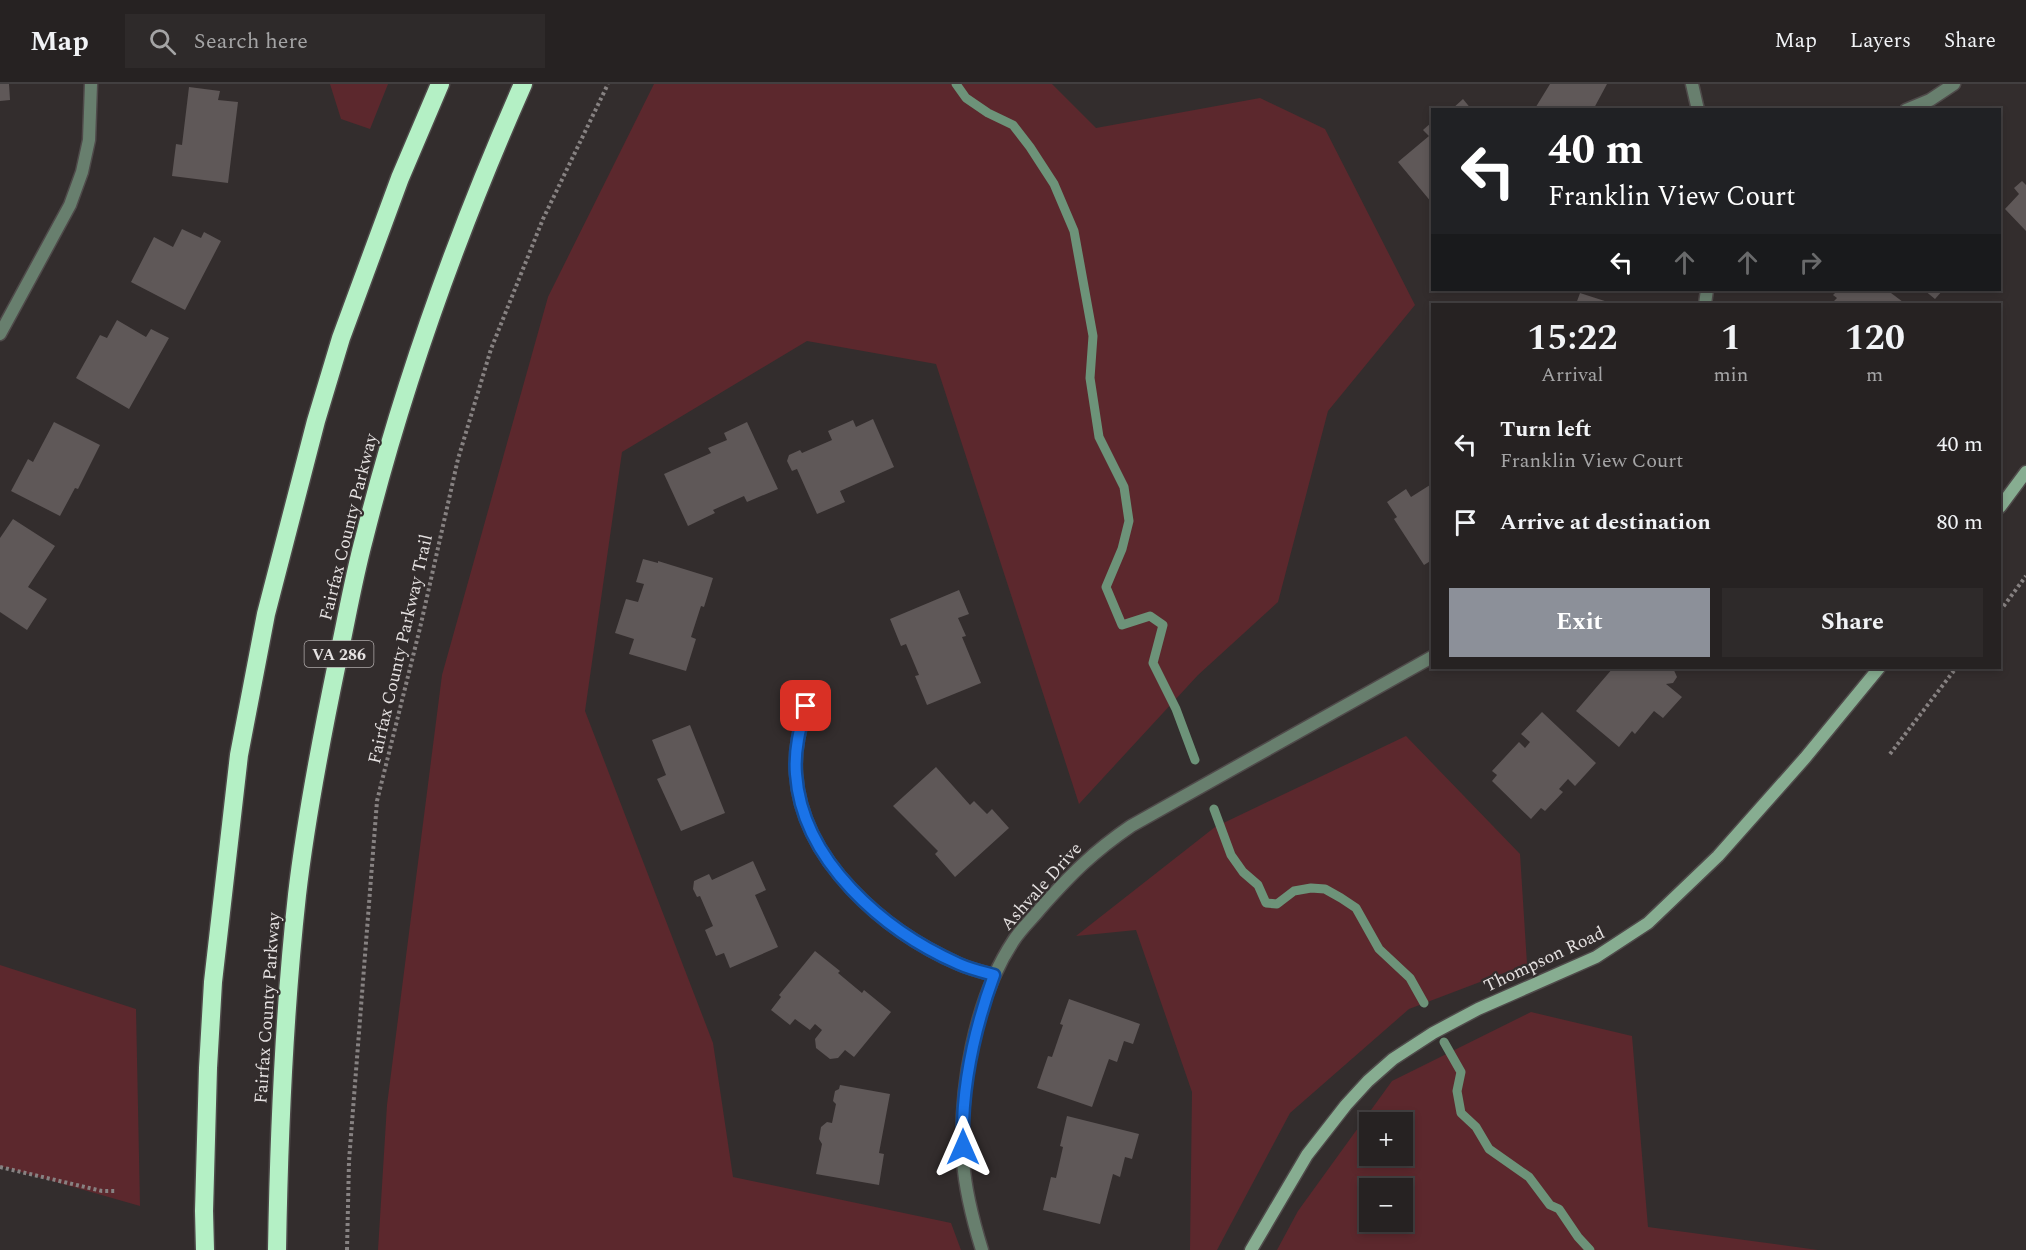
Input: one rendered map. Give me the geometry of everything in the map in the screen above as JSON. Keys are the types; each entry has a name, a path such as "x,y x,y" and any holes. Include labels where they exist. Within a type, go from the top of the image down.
{"highway":[{"path":"205,1250 208,1068 213,982 239,755 266,614 316,420 341,338 400,178 440,84"},
{"name":"Fairfax County Parkway","path":"277,1250 278,1155 286,1012 297,894 319,752 358,564 395,425 440,289 491,156 523,84"}],"street":[{"path":"0,334 70,205 82,172 89,140 91,84"},
{"path":"1692,84 1698,108"},
{"path":"1911,108 1930,100 1954,84"},
{"path":"2001,506 2026,472"},
{"name":"Ashvale Drive","path":"982,1250 974,1223 963,1163 962,1130 969,1068 981,1012 994,975 1014,940 1071,873 1099,848 1131,826 1431,658"},
{"name":"Thompson Road","path":"1251,1250 1307,1155 1368,1081 1393,1059 1433,1033 1478,1009 1596,957 1648,923 1726,847 1805,758 1878,669"},
{"path":"806,706 797,740 796,774 801,806 814,839 841,877 861,899 907,936 960,964 994,975"}],"path":[{"name":"Fairfax County Parkway Trail","path":"347,1250 349,1161 377,801 420,628 458,459 491,349 543,219 608,84"},
{"path":"2001,610 2026,576"},
{"path":"1890,754 1955,669"},
{"path":"0,1167 102,1191 116,1191"}],"shaded area":[{"path":"330,84 388,84 370,129 341,119"},
{"path":"654,84 1052,84 1096,128 1260,98 1325,129 1415,305 1328,411 1278,602 1198,675 1079,804 936,364 807,341 622,452 585,711 713,1043 733,1177 951,1223 961,1250 378,1250 387,1105 442,675 548,297"},
{"path":"1406,736 1520,854 1527,964 1409,1009 1290,1113 1217,1250 1190,1250 1192,1092 1136,930 1076,936 1215,827"},
{"path":"0,965 136,1009 140,1206 0,1166"},
{"path":"1531,1012 1632,1036 1648,1227 1818,1250 1277,1250 1298,1211 1359,1127 1359,1166 1413,1166 1413,1112 1370,1112 1392,1081"}],"building":[{"path":"0,84 9,84 10,100 0,101"},
{"path":"1550,84 1607,84 1594,108 1535,108"},
{"path":"189,87 220,91 218,100 238,102 228,183 172,176 176,144 182,145"},
{"path":"1463,99 1470,108 1453,108"},
{"path":"1431,123 1431,202 1398,162 1429,136 1423,130"},
{"path":"2022,181 2026,185 2026,231 2005,209 2019,194 2014,188"},
{"path":"182,229 201,238 204,232 221,241 185,310 131,282 154,237 173,247"},
{"path":"1837,291 1888,291 1903,302 1832,303 1837,298 1833,295"},
{"path":"1925,291 1942,291 1935,299"},
{"path":"1580,293 1611,303 1576,303"},
{"path":"117,320 146,337 151,329 169,338 129,409 76,378 100,335 107,338"},
{"path":"873,419 894,467 840,491 845,502 817,514 797,469 792,471 787,461 789,455 800,450 802,453 832,440 828,431 853,420 856,427"},
{"path":"54,422 100,445 78,489 75,488 60,516 11,491 28,459 33,462"},
{"path":"747,422 778,489 747,502 744,496 713,510 715,513 688,526 664,474 711,453 708,448 727,440 724,433"},
{"path":"1430,485 1431,561 1424,565 1394,519 1397,517 1387,502 1406,489 1411,497"},
{"path":"13,519 55,546 28,587 47,599 27,630 0,612 0,538"},
{"path":"643,559 658,563 658,561 713,578 691,637 696,639 686,671 629,654 634,639 615,633 626,599 638,602 644,584 636,582"},
{"path":"959,590 969,614 958,618 966,636 962,637 981,683 927,705 915,676 919,675 906,644 901,646 890,619"},
{"path":"1612,669 1673,669 1677,677 1673,683 1666,684 1682,697 1663,718 1654,711 1635,734 1632,731 1619,747 1576,711"},
{"path":"1542,712 1596,763 1575,786 1568,779 1559,789 1563,792 1545,811 1541,808 1531,819 1492,781 1497,775 1492,771 1519,742 1525,748 1530,742 1521,734"},
{"path":"690,725 725,813 681,831 657,779 666,775 652,740"},
{"path":"936,767 970,805 974,801 987,814 992,809 1009,828 955,877 935,854 938,851 893,806"},
{"path":"753,861 766,890 755,895 778,947 730,968 724,953 716,956 705,930 713,926 700,896 697,897 693,889 694,881 709,874 712,880"},
{"path":"815,951 862,993 864,990 891,1012 854,1057 845,1050 838,1058 830,1059 816,1048 815,1039 822,1030 815,1024 810,1030 795,1019 790,1025 771,1010 781,997 779,995"},
{"path":"1069,999 1140,1024 1133,1044 1124,1041 1117,1062 1109,1059 1092,1107 1037,1088 1048,1056 1052,1057"},
{"path":"840,1085 890,1094 879,1153 884,1154 879,1185 816,1174 822,1144 819,1139 821,1127 827,1122 832,1123 836,1104 833,1101 835,1091"},
{"path":"1067,1116 1139,1134 1132,1159 1125,1157 1120,1177 1113,1174 1100,1224 1043,1210 1051,1177 1056,1178"}],"waterway":[{"path":"956,84 966,98 988,113 1013,125 1054,184 1074,231 1093,336 1090,378 1099,437 1124,487 1129,521 1122,549 1106,587 1122,625 1150,616 1163,625 1153,663 1176,709 1195,760"},
{"path":"1214,809 1231,855 1243,872 1258,885 1266,903 1277,904 1294,891 1311,888 1325,889 1341,898 1356,908 1379,949 1410,978 1424,1003"},
{"path":"1444,1042 1461,1072 1457,1091 1461,1113 1476,1127 1489,1149 1529,1177 1550,1205 1559,1209 1590,1250"}],"route":[{"path":"806,706 797,740 796,774 801,806 814,839 841,877 884,919 907,936 960,964 994,975 981,1012 969,1068 964,1099 963,1147"}]}
